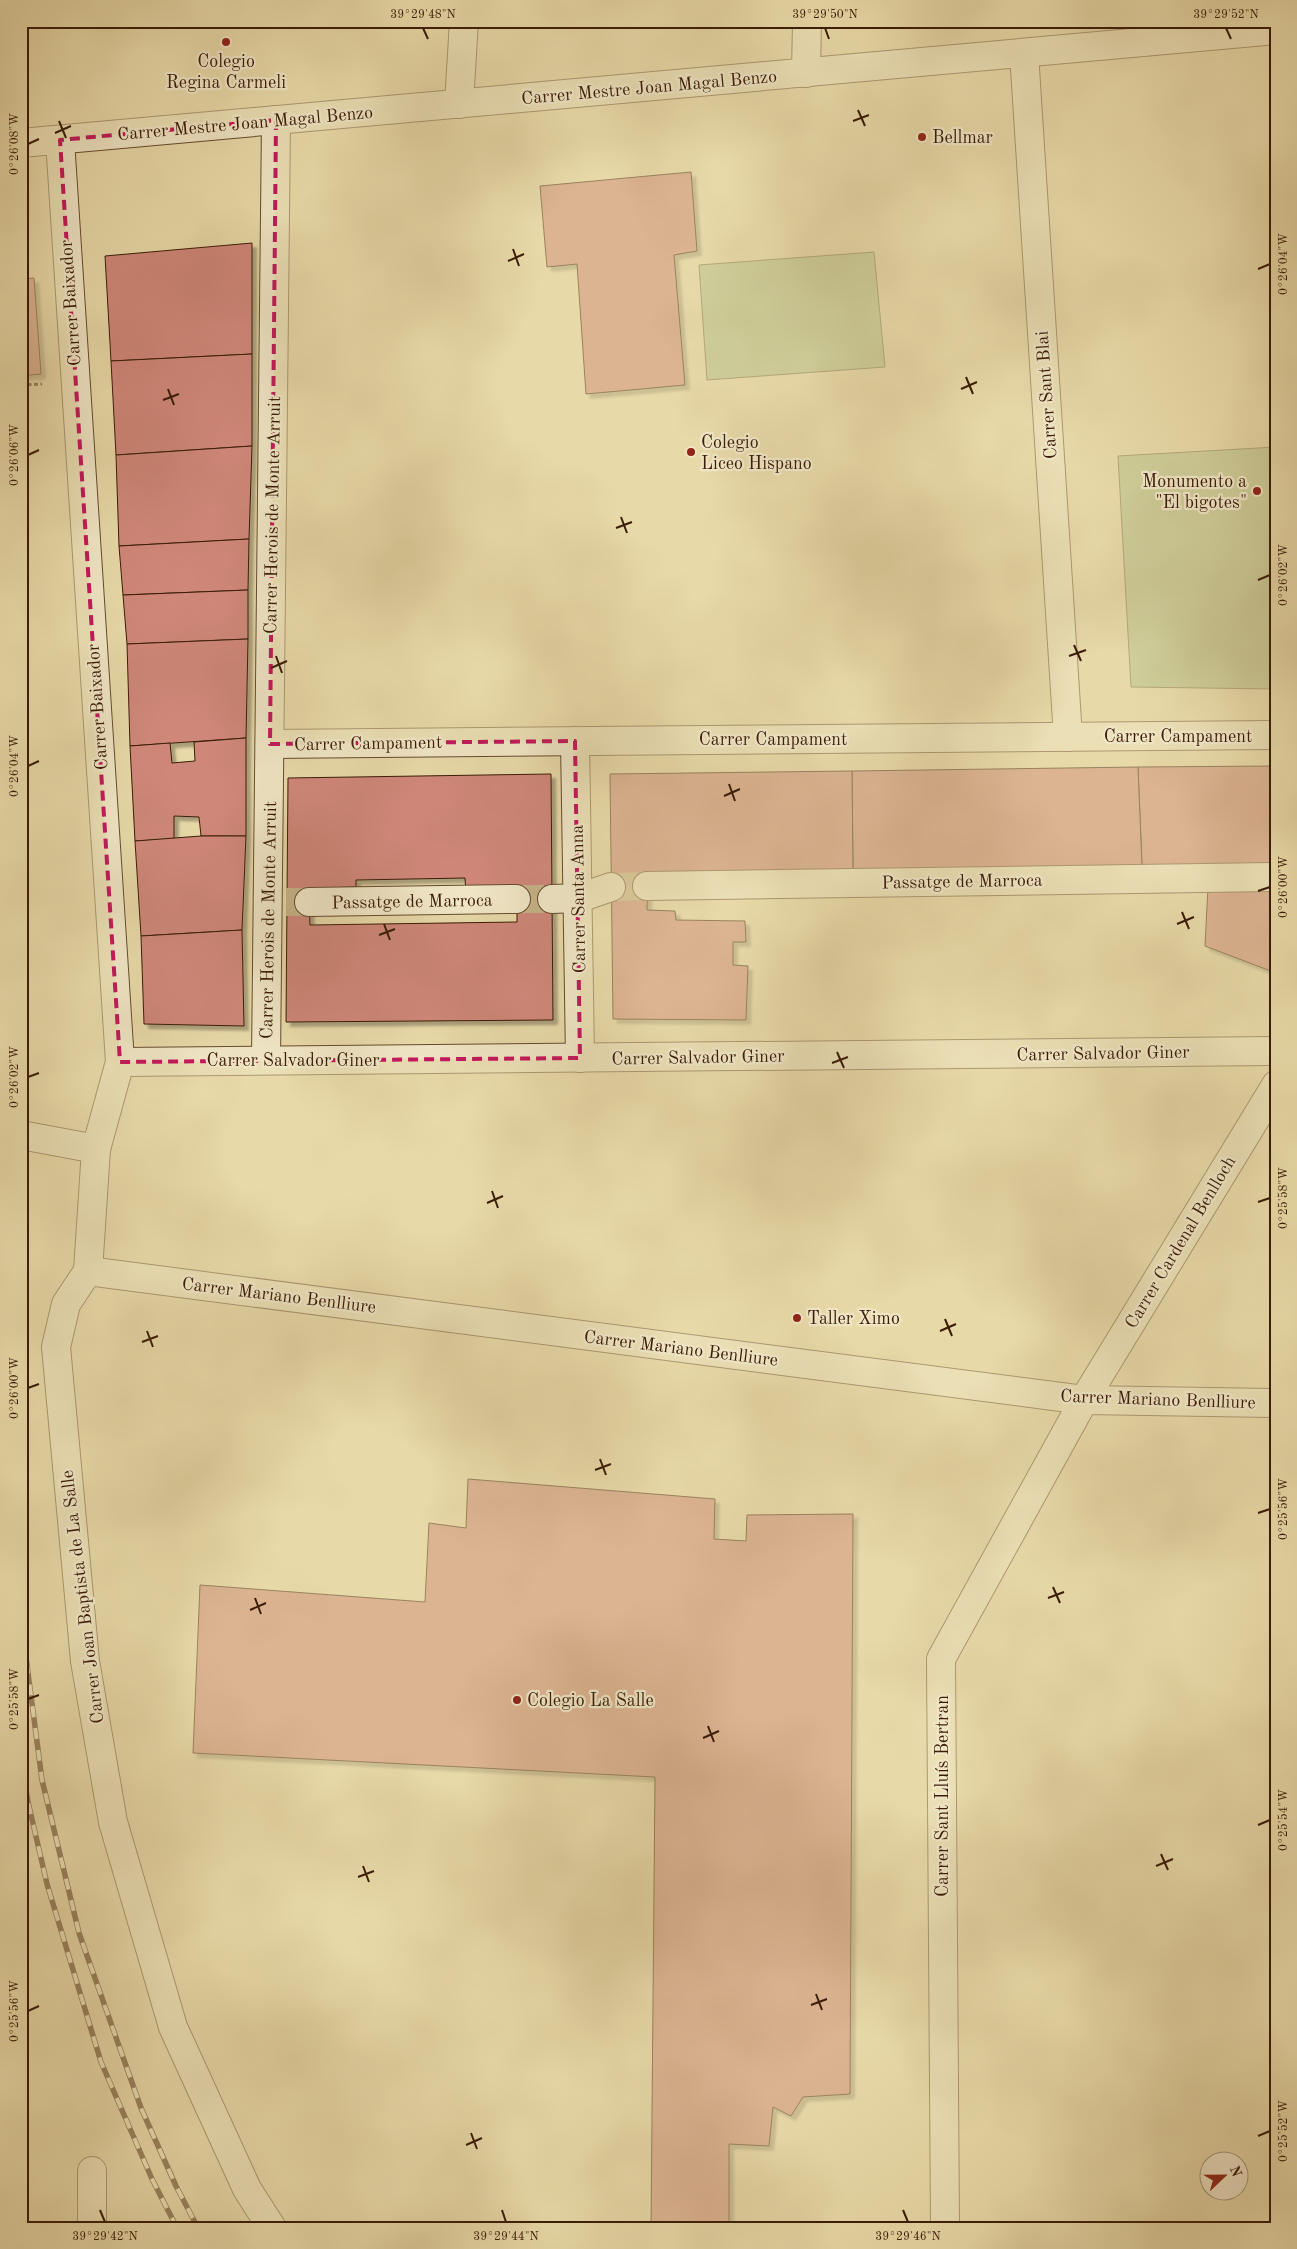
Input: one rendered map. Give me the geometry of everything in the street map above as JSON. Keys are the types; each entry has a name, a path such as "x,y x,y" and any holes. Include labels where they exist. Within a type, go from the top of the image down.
{"street":[{"path":"459,104 464,21"},
{"path":"806,21 806,73"},
{"name":"Carrer Mestre Joan Magal Benzo","path":"21,143 1024,53 1150,32 1276,30"},
{"name":"Carrer Sant Blai","path":"1024,53 1068,737"},
{"name":"Carrer Herois de Monte Arruit","path":"266,1060 288,902 270,744 276,120"},
{"name":"Carrer Baixador","path":"60,140 120,1062 96,1149 88,1271"},
{"name":"Carrer Campament","path":"270,744 1276,735"},
{"name":"Carrer Santa Anna","path":"575,741 565,898 580,1058"},
{"name":"Passatge de Marroca","path":"647,886 1276,877"},
{"path":"565,898 611,887"},
{"name":"Passatge de Marroca","path":"288,902 516,899"},
{"name":"Carrer Salvador Giner","path":"120,1062 1276,1052"},
{"name":"Carrer Cardenal Benlloch","path":"1084,1400 1276,1085"},
{"path":"21,1135 96,1149"},
{"name":"Carrer Mariano Benlliure","path":"88,1271 1084,1400 1276,1402"},
{"name":"Carrer Joan Baptista de La Salle","path":"88,1271 66,1304 56,1347 85,1661 113,1822 173,2028 247,2189 272,2228"},
{"name":"Carrer Sant Lluís Bertran","path":"945,2228 942,1659 1084,1400"},
{"path":"92,2171 92,2228"}],"path":[{"path":"21,386 50,384"}],"highlighted area":[{"path":"276,120 270,744 575,741 580,1058 120,1062 60,140"}],"green space":[{"path":"874,252 885,367 707,380 699,265"},
{"path":"1276,447 1276,689 1131,687 1118,456"}],"building":[{"path":"691,172 697,251 674,255 685,385 586,394 577,264 547,267 540,186"},
{"path":"252,243 252,354 111,361 105,256"},
{"path":"34,278 41,374 21,376 21,279"},
{"path":"252,354 252,446 116,455 111,361"},
{"path":"252,446 249,539 119,546 116,455"},
{"path":"249,539 248,590 123,595 119,546"},
{"path":"248,590 248,639 127,644 123,595"},
{"path":"248,639 246,738 130,746 127,644"},
{"path":"246,738 246,836 201,836 199,817 174,816 174,839 135,841 130,746 170,743 172,763 195,761 194,742"},
{"path":"1276,766 1276,863 1142,866 1138,767"},
{"path":"1138,767 1142,866 853,871 852,771"},
{"path":"852,771 853,871 648,874 647,910 675,911 676,920 745,921 746,942 733,942 733,965 748,966 746,1020 613,1019 610,774"},
{"path":"551,774 553,1020 286,1022 288,778","holes":["465,878 466,894 517,886 517,922 310,925 309,896 320,896 321,888 356,887 356,880"]},
{"path":"201,836 246,836 242,930 141,936 135,841"},
{"path":"1276,886 1276,973 1205,946 1208,887"},
{"path":"242,930 244,1026 144,1024 141,936"},
{"path":"468,1479 715,1499 714,1539 746,1541 747,1515 853,1514 850,2094 803,2097 791,2116 773,2107 769,2146 729,2144 729,2228 651,2228 655,1777 193,1753 200,1585 425,1602 429,1523 466,1528"}],"tunnel":[{"path":"611,887 647,886"},
{"path":"516,899 552,899"},
{"path":"286,902 309,902"}],"railway":[{"path":"21,1619 42,1780 79,1933 141,2108 176,2186 198,2228"},
{"path":"21,1760 28,1802 47,1884 101,2062 152,2179 177,2228"}],"place":[{"name":"Colegio Regina Carmeli","path":"226,42"},
{"name":"Bellmar","path":"922,137"},
{"name":"Colegio Liceo Hispano","path":"691,452"},
{"name":"Monumento a \"El bigotes\"","path":"1257,491"},
{"name":"Taller Ximo","path":"797,1318"},
{"name":"Colegio La Salle","path":"517,1700"}]}
